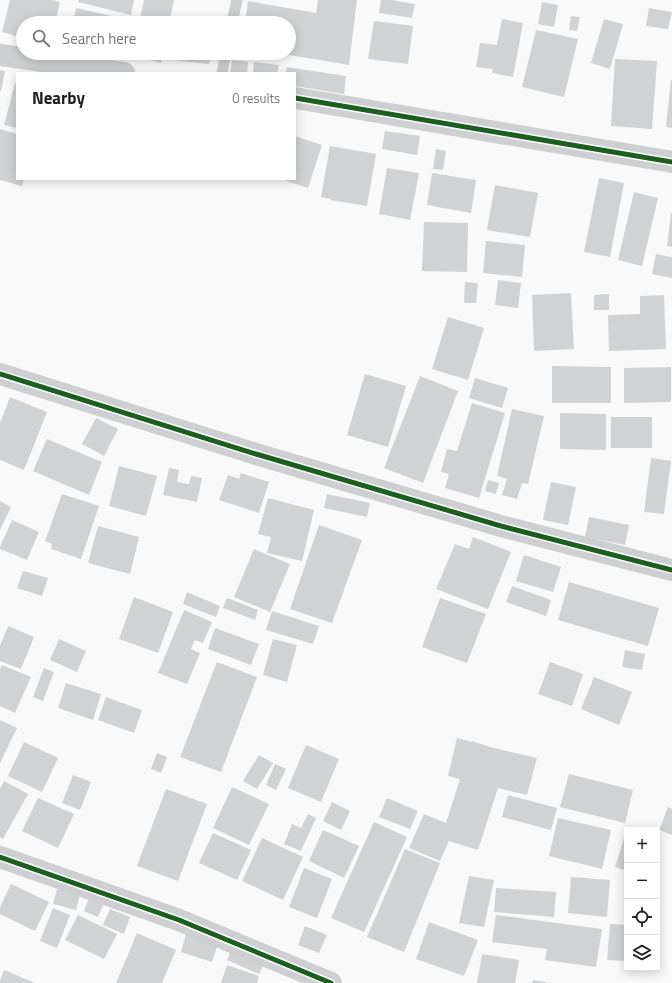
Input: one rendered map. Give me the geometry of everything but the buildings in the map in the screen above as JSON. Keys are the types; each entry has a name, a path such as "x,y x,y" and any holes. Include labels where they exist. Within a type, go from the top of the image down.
{"street":[{"path":"0,55 16,57"},
{"path":"34,60 117,72"},
{"path":"296,98 672,162"},
{"path":"0,374 256,454 501,526 672,570"},
{"path":"0,857 179,920 331,983"}],"lane":[{"path":"233,16 236,0"},
{"path":"222,72 225,60"}],"cycle path":[{"path":"296,98 672,162"},
{"path":"0,374 256,454 501,526 672,570"},
{"path":"0,857 179,920 331,983"}]}
